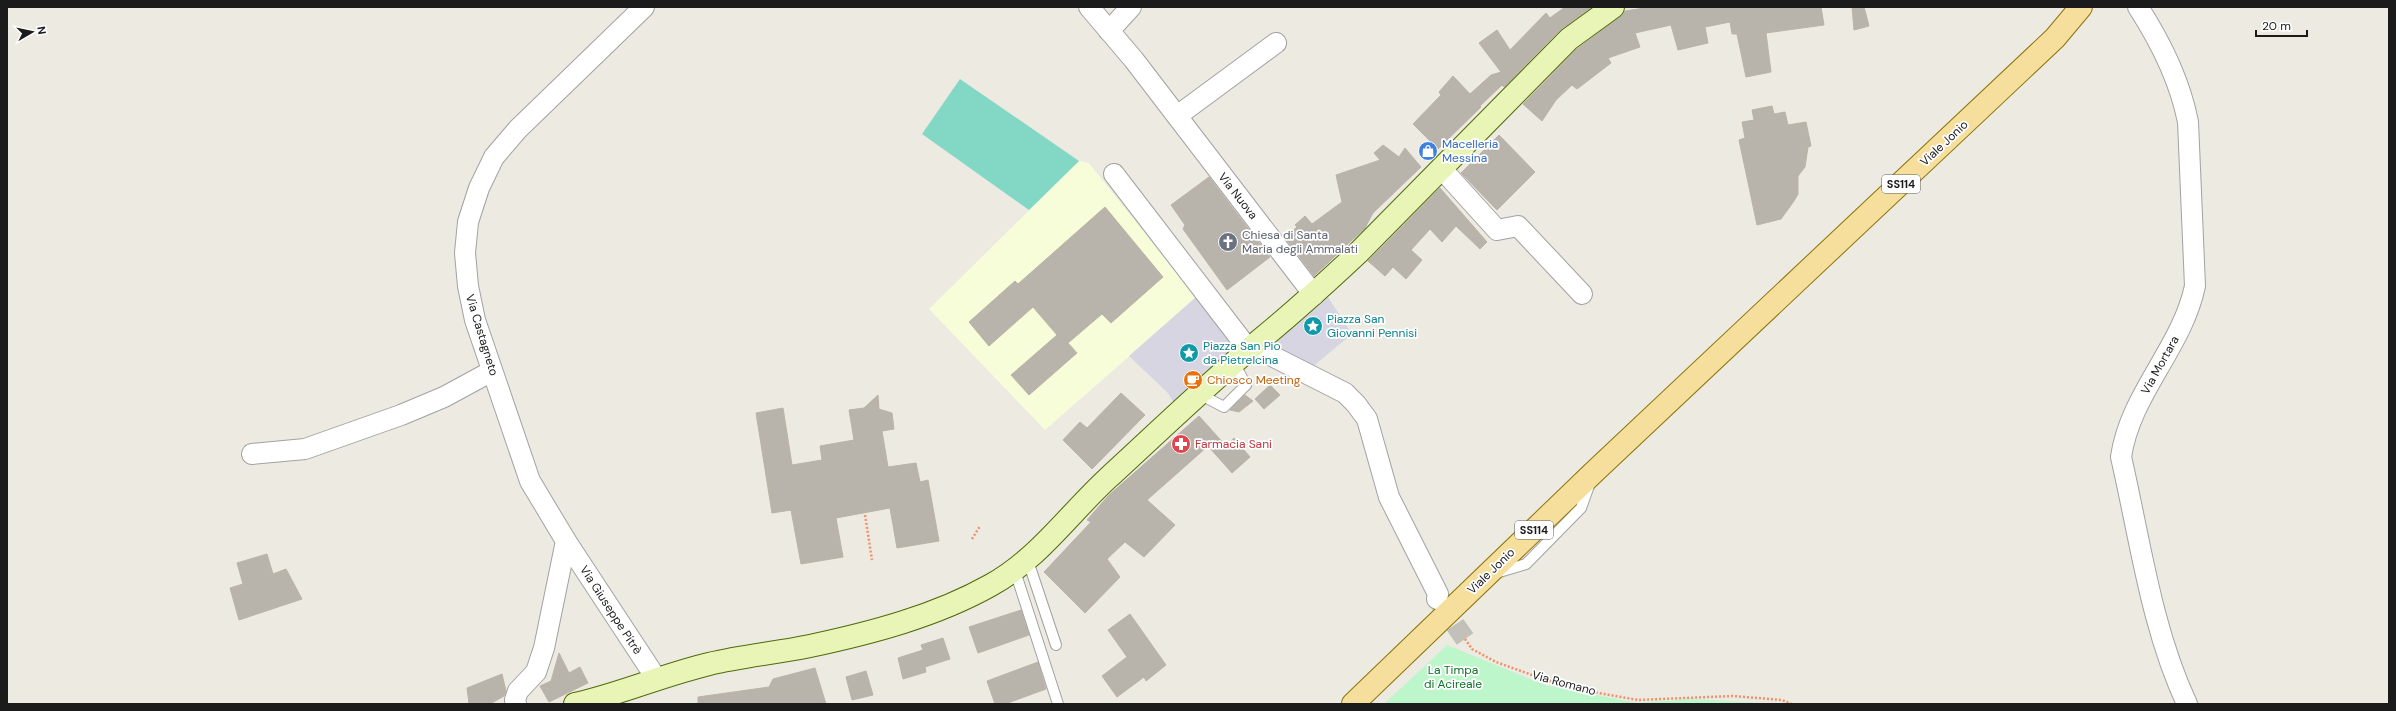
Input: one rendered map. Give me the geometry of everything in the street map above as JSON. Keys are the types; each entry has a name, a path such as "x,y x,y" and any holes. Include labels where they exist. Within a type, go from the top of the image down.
{"main road":[{"name":"Viale Jonio","path":"1717,357 2050,25 2065,7"},
{"name":"Viale Jonio","path":"1353,704 1593,473 2055,38 2081,7"}],"street":[{"name":"Via Castagneto","path":"566,541 530,481 475,320 468,286 465,253 468,222 479,188 494,157 518,129 644,7"},
{"name":"Via Nuova","path":"1089,7 1176,116 1314,295"},
{"path":"1109,31 1131,7"},
{"path":"575,704 616,700 656,678 710,664 810,646 888,626 960,600 993,584 1043,546 1097,488 1199,394 1314,295 1358,254 1569,38 1613,7"},
{"name":"Via Mortara","path":"2138,7 2148,16 2181,94 2188,122 2195,286 2190,306 2142,396 2124,436 2121,457 2157,619 2178,684 2187,704"},
{"path":"1176,116 1276,43"},
{"path":"1441,168 1497,230 1518,226 1582,294"},
{"path":"1114,174 1246,353"},
{"path":"1246,353 1266,353 1345,393 1356,404 1367,419 1389,496 1438,594 1437,599"},
{"path":"252,454 305,449 401,415 444,397 492,371"},
{"path":"516,704 518,691 536,672 544,648 566,541"},
{"name":"Via Giuseppe Pitrè","path":"566,541 656,678"}],"lane":[{"path":"1020,563 1056,645"},
{"path":"1020,563 1058,704"}],"path":[{"path":"865,515 872,560"},
{"path":"972,538 980,526"},
{"name":"Via Romano","path":"1465,639 1472,649 1496,662 1546,680 1594,692 1638,700 1733,696 1782,700 1792,704"}],"shaded area":[{"path":"960,79 1079,161 1029,210 922,134"},
{"path":"1079,161 1089,163 1196,298 1045,430 929,309"},
{"name":"Piazza San Pio da Pietrelcina","path":"1204,290 1249,350 1180,412 1167,392 1129,356"},
{"name":"Piazza San Giovanni Pennisi","path":"1326,294 1352,334 1311,368 1269,349 1288,318"}],"green space":[{"name":"La Timpa di Acireale","path":"1447,645 1545,685 1637,703 1693,699 1776,704 1384,704"}],"building":[{"path":"1565,7 1592,7 1560,30 1504,87 1502,85 1438,149 1413,124 1441,95 1439,92 1453,76 1470,94 1491,75 1501,72 1479,43 1497,30 1510,50 1546,13 1550,18"},
{"path":"1651,7 1821,7 1824,25 1766,33 1771,72 1746,77 1737,34 1732,34 1730,22 1705,27 1708,43 1678,50 1671,25 1635,33 1640,47 1608,58 1611,63 1577,89 1572,85 1556,100 1542,121 1523,104 1577,49 1620,17 1625,11"},
{"path":"1852,7 1864,7 1869,26 1854,30"},
{"path":"1772,106 1774,114 1785,112 1788,125 1806,122 1811,146 1808,147 1805,167 1798,176 1798,194 1794,201 1781,219 1757,225 1739,140 1745,138 1742,122 1754,120 1752,110"},
{"path":"1499,135 1535,172 1497,210 1461,173"},
{"path":"1383,145 1399,157 1405,148 1421,167 1373,213 1365,228 1314,276 1285,238 1297,227 1295,225 1305,216 1312,224 1342,202 1336,175 1380,160 1374,153"},
{"name":"Chiesa di Santa Maria degli Ammalati","path":"1209,177 1270,257 1227,290 1183,229 1185,225 1171,205"},
{"path":"1440,188 1487,242 1480,249 1456,226 1442,242 1430,229 1411,250 1422,260 1406,279 1393,267 1385,276 1368,261"},
{"path":"1105,207 1163,277 1111,323 1102,314 1068,343 1077,353 1029,395 1011,375 1057,335 1033,307 989,346 969,322 1015,281 1018,284"},
{"path":"1270,385 1280,395 1264,409 1255,399"},
{"path":"1121,393 1145,415 1092,469 1063,440 1080,422 1087,428"},
{"path":"878,395 879,409 892,413 894,429 882,431 888,467 916,463 920,482 928,480 939,541 897,548 890,508 836,518 843,557 801,564 791,510 772,513 756,413 783,408 792,465 822,460 820,446 854,440 849,410 864,408"},
{"path":"1245,395 1253,401 1239,412 1230,410"},
{"path":"1199,416 1226,446 1234,438 1250,457 1232,473 1208,446 1147,500 1175,525 1144,557 1125,542 1107,559 1120,577 1085,613 1044,572 1091,522 1087,520 1109,495"},
{"path":"267,554 273,574 286,569 302,599 239,620 230,588 243,584 237,563"},
{"path":"1021,610 1029,635 978,653 969,627"},
{"path":"1130,614 1166,665 1146,681 1144,677 1117,697 1102,676 1127,657 1108,630"},
{"path":"943,638 950,659 925,667 926,672 903,679 898,658 923,650 921,645"},
{"path":"559,653 569,673 580,667 588,683 549,702 540,686 551,681"},
{"path":"1038,662 1046,689 1005,704 995,704 987,681"},
{"path":"815,668 826,704 698,704 698,697 769,687 773,679"},
{"path":"866,671 873,695 852,700 846,677"},
{"path":"502,674 506,691 504,696 490,704 469,704 467,688"}],"tunnel":[{"path":"1438,600 1465,639"}],"place":[{"name":"Macelleria Messina","path":"1428,151"},
{"name":"Chiesa di Santa Maria degli Ammalati","path":"1228,242"},
{"name":"Piazza San Giovanni Pennisi","path":"1313,326"},
{"name":"Piazza San Pio da Pietrelcina","path":"1189,353"},
{"name":"Chiosco Meeting","path":"1193,380"},
{"name":"Farmacia Sani","path":"1181,444"}]}
